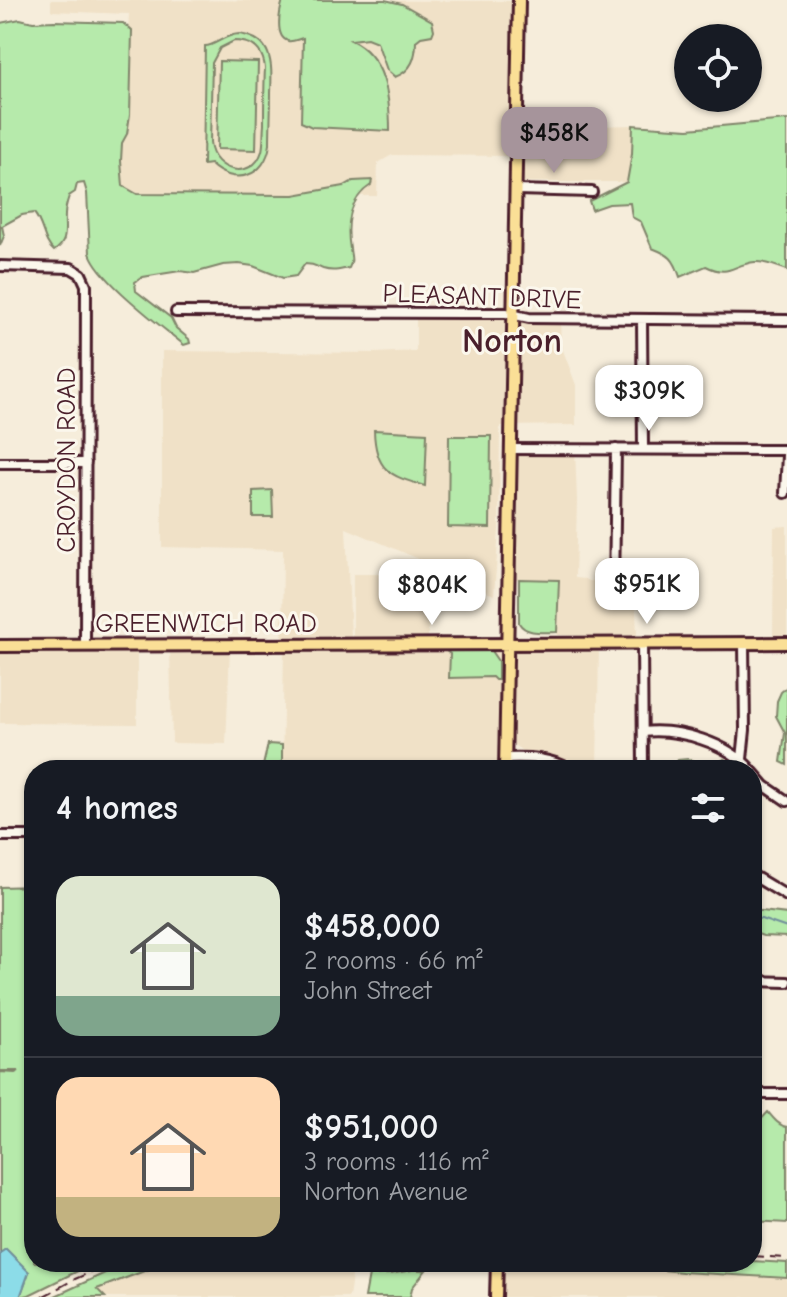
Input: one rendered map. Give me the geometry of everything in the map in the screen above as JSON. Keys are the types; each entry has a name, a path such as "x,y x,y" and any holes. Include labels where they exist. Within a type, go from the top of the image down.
{"main road":[{"path":"506,758 519,0"},
{"name":"GREENWICH ROAD","path":"0,646 787,643"},
{"path":"496,1297 497,1272"}],"street":[{"path":"516,190 592,192"},
{"name":"CROYDON ROAD","path":"0,266 75,270 82,276 87,289 85,645"},
{"name":"PLEASANT DRIVE","path":"176,312 506,313 514,316 787,320"},
{"path":"642,319 643,449"},
{"path":"511,449 787,452 785,493"},
{"path":"614,591 616,449"},
{"path":"0,463 86,463"},
{"path":"642,643 643,760"},
{"path":"643,732 662,731 695,736 742,759 745,730 744,643"},
{"path":"506,758 547,760"},
{"path":"762,782 787,801"},
{"path":"0,836 24,836"},
{"path":"762,881 787,896"},
{"path":"762,981 787,982"},
{"path":"762,1094 787,1094"}],"shaded area":[{"path":"51,0 516,1 514,156 392,155 378,163 377,196 119,194 129,14 51,11"},
{"path":"633,125 627,182 519,182 521,128"},
{"path":"416,312 560,318 561,345 576,385 576,425 500,426 499,529 494,595 428,578 428,637 353,637 353,574 389,574 390,560 418,560 427,566 426,562 346,528 351,638 282,639 283,550 162,547 162,351 416,351"},
{"path":"511,449 575,449 575,578 589,581 635,580 637,638 557,635 559,580 509,579"},
{"path":"787,526 787,638 773,638 774,527"},
{"path":"137,646 137,724 0,723 0,647"},
{"path":"599,646 597,760 559,760 545,753 524,752 514,745 516,650"},
{"path":"284,647 495,649 502,656 500,760 282,760"},
{"path":"170,648 230,648 226,744 172,743"},
{"path":"143,1272 353,1272 349,1297 106,1297 96,1290"},
{"path":"500,1272 682,1272 787,1278 787,1297 500,1297"}],"green space":[{"path":"283,0 385,0 402,4 432,21 432,35 416,41 412,63 395,77 387,70 377,42 367,38 351,40 371,56 383,78 389,104 390,131 312,127 301,122 303,38 288,41 281,34 279,23"},
{"path":"20,19 33,22 123,23 132,31 130,115 122,143 121,161 123,186 137,194 294,195 344,186 353,181 372,180 351,213 349,268 330,270 305,264 296,276 283,278 253,266 223,265 194,273 180,271 143,277 135,282 136,291 171,318 176,328 189,339 190,343 184,345 131,302 96,264 90,253 84,183 77,184 75,192 69,196 64,239 54,251 34,213 22,215 2,226 4,236 0,246 0,23"},
{"path":"233,35 259,41 271,63 270,144 267,155 256,171 238,176 219,171 210,164 203,165 205,46","holes":["240,41 256,48 264,62 263,141 257,160 250,167 234,170 218,161 210,143 212,63 220,48"]},
{"path":"219,61 258,62 256,150 217,149"},
{"path":"787,120 787,270 755,262 726,271 706,266 680,277 670,258 652,248 641,222 632,217 630,203 609,204 592,210 589,201 627,182 633,125 688,129"},
{"path":"374,430 427,433 425,486 402,479 386,469 377,454"},
{"path":"449,436 491,436 490,528 448,527"},
{"path":"272,490 273,517 253,517 253,491"},
{"path":"519,579 559,580 557,632 531,631 519,623"},
{"path":"451,648 491,651 498,661 498,680 492,677 449,678 450,654 446,651"},
{"path":"787,687 787,765 781,762 785,733 776,716 777,701"},
{"path":"268,744 282,745 282,760 264,760"},
{"path":"24,886 24,1267 6,1249 0,1253 0,1072 19,1071 0,1071 0,887"},
{"path":"762,911 787,914 787,937 763,936"},
{"path":"768,1112 787,1127 787,1223 762,1222 762,1118"},
{"path":"762,1262 787,1263 787,1278 682,1272 762,1272"},
{"path":"29,1272 76,1272 29,1295 20,1297"},
{"path":"107,1272 142,1272 97,1289 105,1297 53,1297"},
{"path":"424,1272 412,1288 410,1297 365,1297 369,1275"}],"water":[{"path":"6,1249 24,1267 24,1272 29,1272 20,1297 0,1297 0,1253"}],"waterway":[{"path":"762,919 787,928"}],"railway":[{"path":"762,1257 787,1258"},
{"path":"42,1297 91,1272"}],"district":[{"name":"Norton","path":"512,340"}]}
